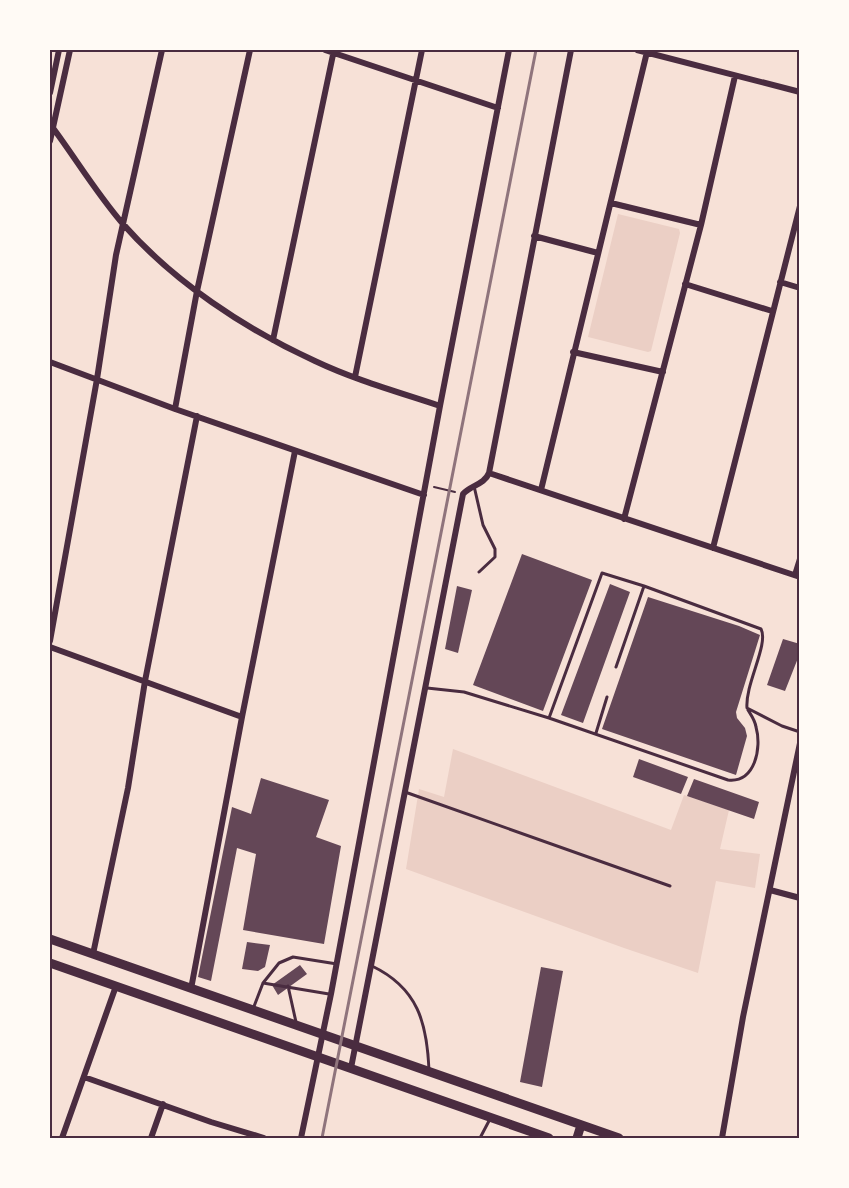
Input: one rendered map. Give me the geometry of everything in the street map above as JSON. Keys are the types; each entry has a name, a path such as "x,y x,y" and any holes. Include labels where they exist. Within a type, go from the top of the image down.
{"main road":[{"path":"50,939 619,1138"},
{"path":"50,963 549,1138"},
{"path":"577,1138 581,1125"}],"street":[{"path":"50,93 58,50"},
{"path":"50,141 70,50"},
{"path":"50,641 97,379 116,255 162,50"},
{"path":"175,409 197,291 250,50"},
{"path":"325,50 334,51 498,108"},
{"path":"355,377 422,50"},
{"path":"302,1138 337,964 440,406 509,50"},
{"path":"351,1068 463,494 485,481 489,473 571,50"},
{"path":"638,50 800,92"},
{"path":"273,340 334,51"},
{"path":"541,490 647,52"},
{"path":"624,519 701,225 735,76"},
{"path":"51,80 62,83"},
{"path":"53,128 123,223 157,257 197,291 273,340 316,362 440,406"},
{"path":"611,203 701,225"},
{"path":"712,548 800,206"},
{"path":"534,236 598,253"},
{"path":"780,282 800,288"},
{"path":"685,284 772,311"},
{"path":"573,352 663,372"},
{"path":"50,362 197,417 424,495"},
{"path":"93,954 128,788 145,681 197,417"},
{"path":"191,989 295,451"},
{"path":"489,473 797,576 800,559"},
{"path":"50,647 242,717"},
{"path":"722,1138 743,1017 800,743"},
{"path":"770,890 800,898"},
{"path":"62,1138 116,986"},
{"path":"84,1077 243,1135 264,1138"},
{"path":"151,1138 163,1104"}],"lane":[{"path":"474,486 483,525 495,549 495,557 479,573"},
{"path":"425,687 464,692 596,733 728,780 738,781 745,778 753,767 757,752 756,724 747,708 746,696 763,645 764,634 761,629 602,573 549,718"},
{"path":"616,667 644,586"},
{"path":"596,733 607,698"},
{"path":"747,708 782,726 800,732"},
{"path":"405,792 670,886"},
{"path":"252,1010 264,983 279,963 293,957 337,964"},
{"path":"372,966 402,987 416,1005 426,1029 429,1071"},
{"path":"264,983 331,994"},
{"path":"288,986 297,1025"},
{"path":"480,1138 490,1118"}],"path":[{"path":"426,485 463,494"}],"shaded area":[{"path":"618,214 679,229 680,233 651,351 648,352 588,337"},
{"path":"453,749 671,830 684,795 729,810 720,849 760,854 755,888 716,881 698,973 406,869 419,789 444,797"}],"building":[{"path":"522,554 592,580 543,711 473,685"},
{"path":"610,584 630,592 583,723 561,715"},
{"path":"457,586 472,590 458,653 445,649"},
{"path":"648,597 760,635 736,712 747,736 736,775 602,729"},
{"path":"783,639 800,644 800,653 785,691 767,685"},
{"path":"639,759 688,777 681,794 633,777"},
{"path":"261,778 329,800 316,837 341,846 324,944 243,930 256,854 237,848 211,981 198,977 232,807 251,814"},
{"path":"694,779 759,802 754,819 687,796"},
{"path":"247,942 270,945 265,967 258,971 242,969"},
{"path":"300,965 307,974 278,995 272,985"},
{"path":"541,967 563,971 542,1087 520,1082"}],"railway":[{"path":"322,1138 536,50"}]}
